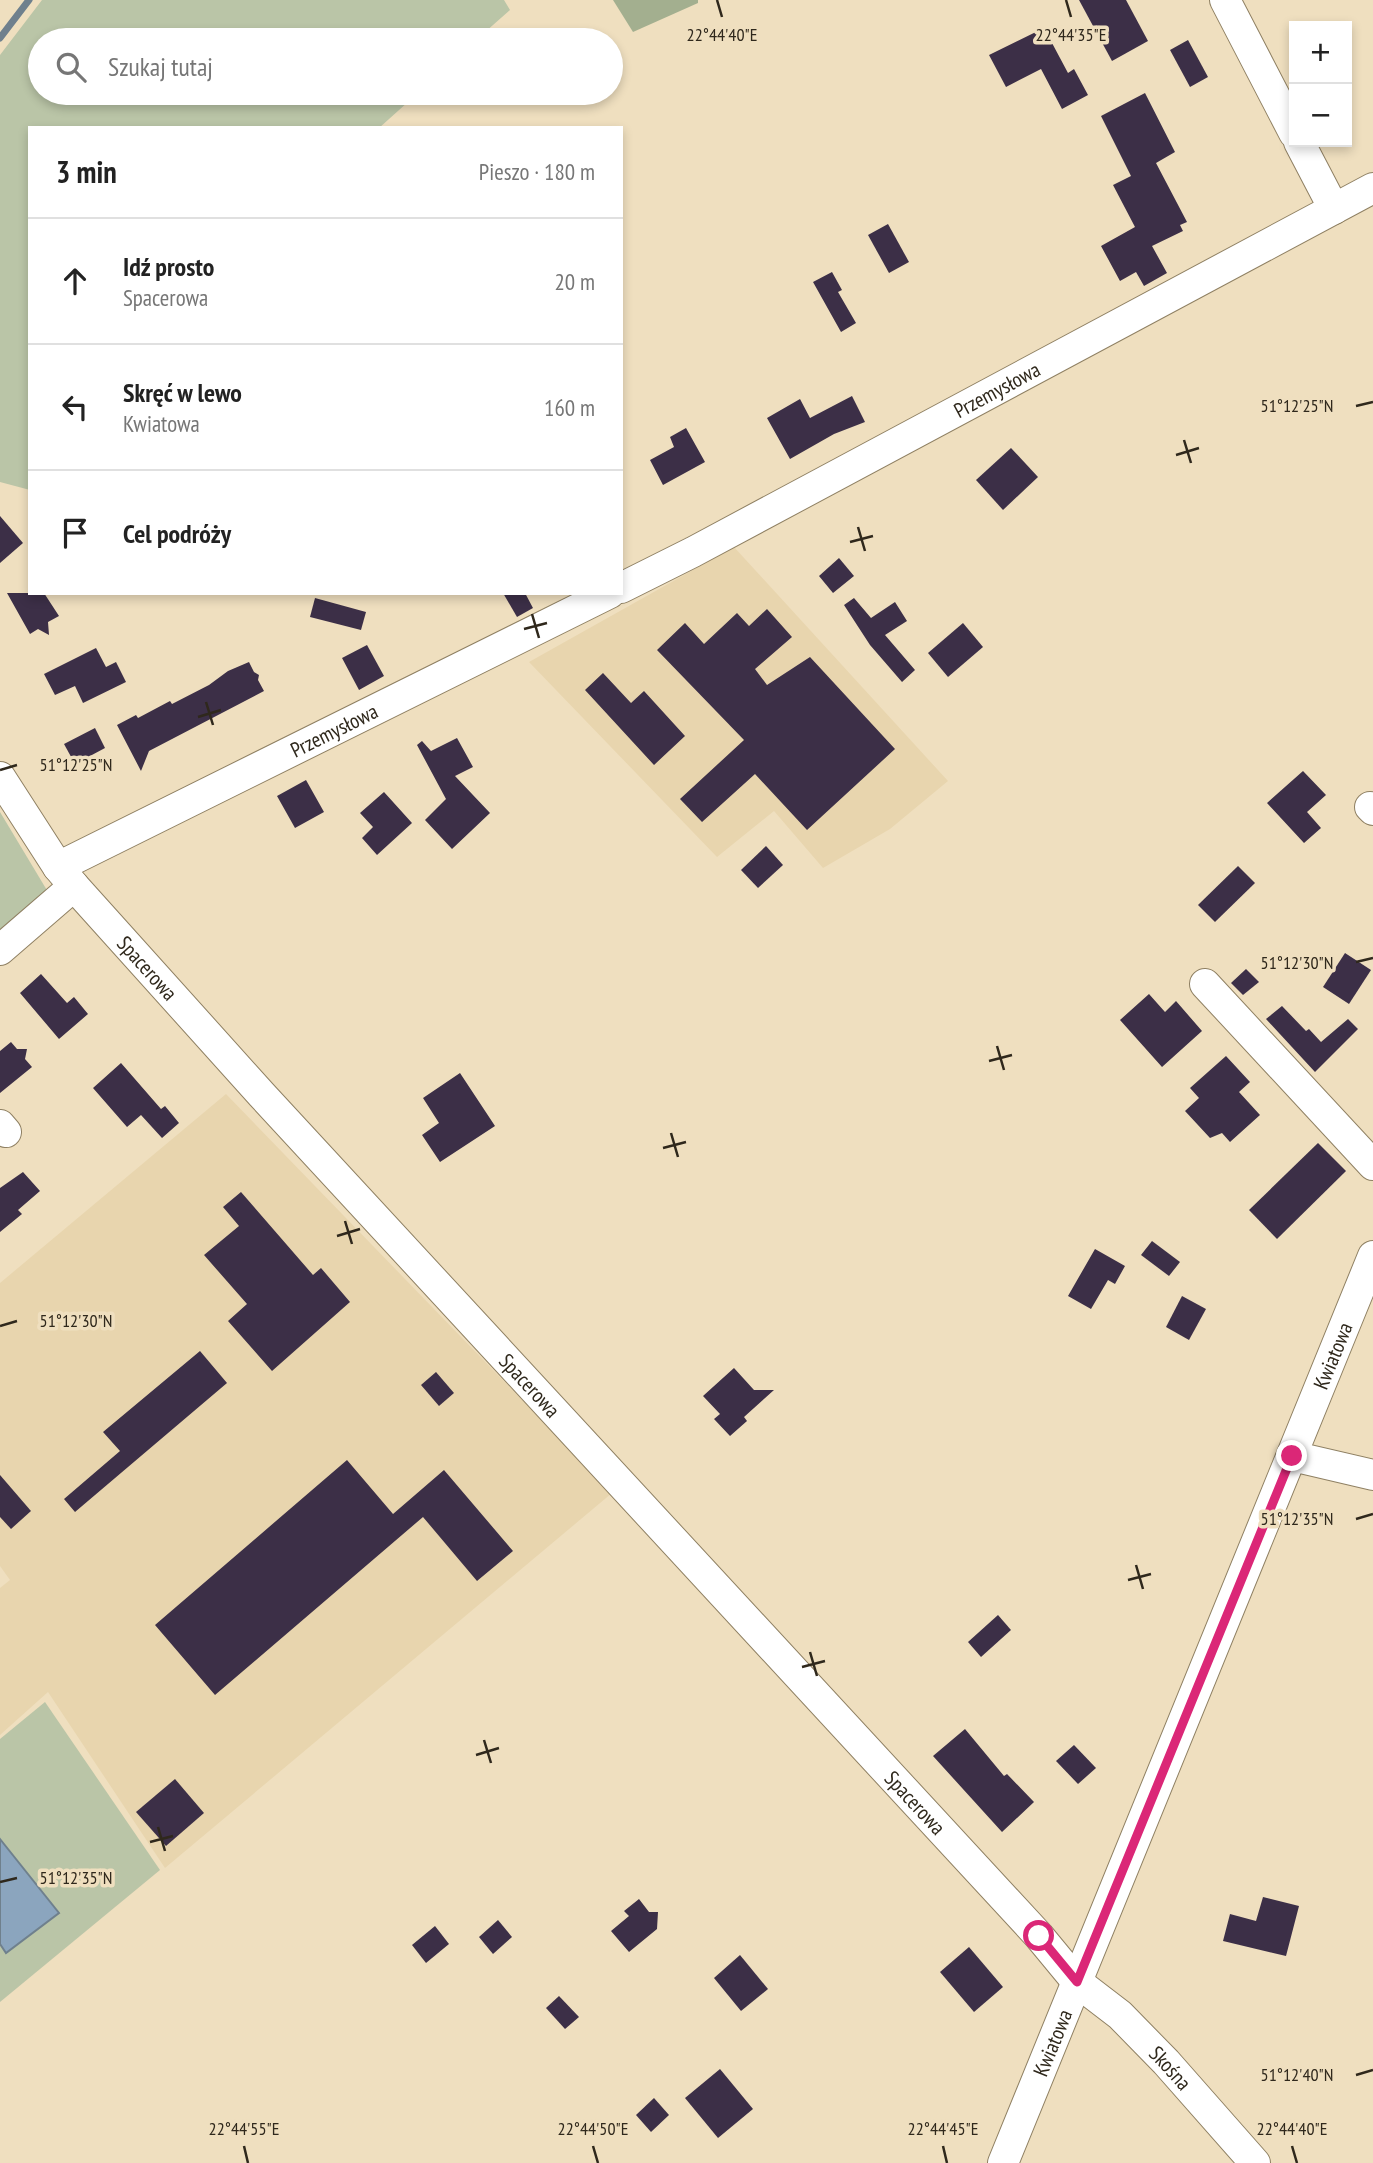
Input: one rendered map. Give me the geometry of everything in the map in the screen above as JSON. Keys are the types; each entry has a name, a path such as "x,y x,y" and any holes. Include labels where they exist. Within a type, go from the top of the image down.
{"street":[{"path":"1225,0 1289,123"},
{"path":"1302,147 1334,209"},
{"name":"Przemysłowa","path":"623,586 692,552 1373,188"},
{"name":"Przemysłowa","path":"0,950 66,876 606,595"},
{"name":"Spacerowa","path":"0,777 66,876 281,1115 1039,1936 1077,1982"},
{"path":"1205,984 1373,1165"},
{"name":"Kwiatowa","path":"1003,2163 1373,1256"},
{"path":"1292,1456 1373,1475"},
{"name":"Skośna","path":"1077,1982 1120,2015 1139,2034 1255,2163"}],"shaded area":[{"path":"734,547 948,781 890,829 823,868 774,811 717,857 529,662"},
{"path":"226,1094 612,1493 165,1868 48,1692 0,1735 0,1588 10,1580 0,1566 0,1283"}],"green space":[{"path":"42,0 504,0 510,10 490,28 28,28 28,105 405,105 381,126 28,126 28,489 0,482 0,55"},
{"path":"613,0 698,0 698,3 633,32"},
{"path":"0,812 48,892 0,933"},
{"path":"45,1702 160,1870 0,2002 0,1739"}],"water":[{"path":"0,1839 59,1913 6,1953 0,1944"}],"building":[{"path":"1079,0 1126,0 1148,41 1112,61"},
{"path":"1044,28 1068,73 1074,69 1088,95 1062,109 1041,69 1006,87 989,55"},
{"path":"1188,40 1208,77 1190,87 1170,50"},
{"path":"1145,93 1175,152 1156,163 1187,222 1180,225 1183,231 1152,246 1167,273 1144,286 1136,272 1120,281 1101,246 1135,227 1113,185 1131,176 1101,116"},
{"path":"888,224 909,262 889,273 868,235"},
{"path":"832,272 842,290 838,292 856,323 841,332 813,282"},
{"path":"852,396 865,422 834,434 790,459 767,418 800,399 810,418"},
{"path":"686,428 705,462 663,485 650,460 674,447 670,437"},
{"path":"1011,448 1038,477 1003,510 976,480"},
{"path":"0,516 23,543 0,563"},
{"path":"839,558 854,576 833,593 819,576"},
{"path":"7,593 45,595 59,616 48,622 49,635 38,629 30,634"},
{"path":"504,595 526,595 533,608 517,617"},
{"path":"315,598 366,612 361,630 310,617"},
{"path":"854,598 871,618 895,602 907,621 885,635 915,670 902,682 870,645 844,605"},
{"path":"767,609 792,637 755,669 767,685 810,657 895,749 807,830 755,774 702,822 680,799 744,740 657,650 685,623 704,644 737,613 749,626"},
{"path":"963,623 983,647 948,677 928,653"},
{"path":"367,645 384,676 359,690 342,658"},
{"path":"96,648 106,667 116,662 126,682 83,703 75,686 55,695 44,674"},
{"path":"249,662 254,672 259,675 258,680 264,691 149,751 141,771 117,725 136,715 138,718 170,701 172,704 209,685 228,671"},
{"path":"603,673 631,703 644,691 685,736 654,765 585,690"},
{"path":"95,728 105,748 75,764 64,744"},
{"path":"457,738 473,767 455,776 490,813 452,849 425,820 446,799 417,745 422,741 431,751"},
{"path":"1303,771 1326,795 1307,812 1321,828 1304,843 1267,803"},
{"path":"306,780 324,812 295,828 277,796"},
{"path":"384,792 412,823 377,855 362,838 373,827 360,813"},
{"path":"766,846 783,865 758,888 741,870"},
{"path":"1238,866 1255,883 1215,922 1198,905"},
{"path":"1345,953 1371,970 1349,1004 1323,987"},
{"path":"1246,969 1259,982 1243,995 1231,983"},
{"path":"41,974 67,1003 74,997 88,1014 59,1039 20,993"},
{"path":"1149,994 1165,1012 1176,1001 1202,1031 1162,1067 1120,1020"},
{"path":"1282,1006 1321,1042 1348,1019 1358,1029 1315,1072 1266,1019"},
{"path":"11,1042 17,1049 27,1049 25,1059 32,1067 0,1093 0,1051"},
{"path":"1226,1056 1250,1082 1239,1092 1260,1115 1230,1142 1222,1133 1210,1138 1185,1111 1199,1098 1190,1088"},
{"path":"121,1063 161,1109 165,1106 179,1123 162,1138 141,1115 127,1127 93,1088"},
{"path":"460,1073 495,1126 440,1162 422,1135 439,1123 423,1098"},
{"path":"1318,1143 1346,1171 1277,1239 1249,1210"},
{"path":"23,1172 40,1191 18,1210 22,1214 0,1232 0,1188"},
{"path":"241,1192 313,1275 321,1268 350,1302 272,1371 228,1321 247,1304 204,1255 239,1226 223,1207"},
{"path":"1152,1241 1180,1262 1169,1276 1141,1255"},
{"path":"1095,1249 1125,1266 1115,1284 1108,1280 1091,1309 1068,1296"},
{"path":"1182,1296 1206,1309 1189,1340 1166,1327"},
{"path":"200,1351 227,1383 75,1512 64,1499 120,1451 103,1432"},
{"path":"734,1368 754,1390 774,1390 744,1417 747,1421 730,1436 714,1419 720,1414 703,1396"},
{"path":"436,1372 454,1393 439,1406 421,1385"},
{"path":"347,1460 393,1514 444,1470 513,1551 477,1581 423,1517 215,1695 155,1625"},
{"path":"0,1475 31,1511 11,1529 0,1517"},
{"path":"998,1615 1011,1630 981,1657 968,1642"},
{"path":"965,1729 1004,1776 1007,1774 1034,1802 1002,1832 933,1756"},
{"path":"1074,1745 1096,1768 1078,1784 1056,1761"},
{"path":"175,1779 204,1813 166,1846 136,1812"},
{"path":"1263,1897 1299,1906 1286,1956 1223,1941 1230,1914 1256,1921"},
{"path":"639,1899 649,1912 658,1912 657,1929 629,1952 611,1931 629,1916 624,1911"},
{"path":"498,1920 512,1937 493,1954 479,1937"},
{"path":"435,1926 449,1944 426,1963 412,1945"},
{"path":"969,1947 1003,1987 974,2012 940,1972"},
{"path":"740,1955 768,1989 741,2011 714,1978"},
{"path":"559,1996 579,2017 565,2029 546,2008"},
{"path":"720,2069 753,2109 718,2138 685,2098"},
{"path":"654,2098 669,2115 651,2132 636,2115"}],"waterway":[{"path":"0,38 29,0"}],"route":[{"path":"1039,1936 1077,1982 1292,1456"}]}
